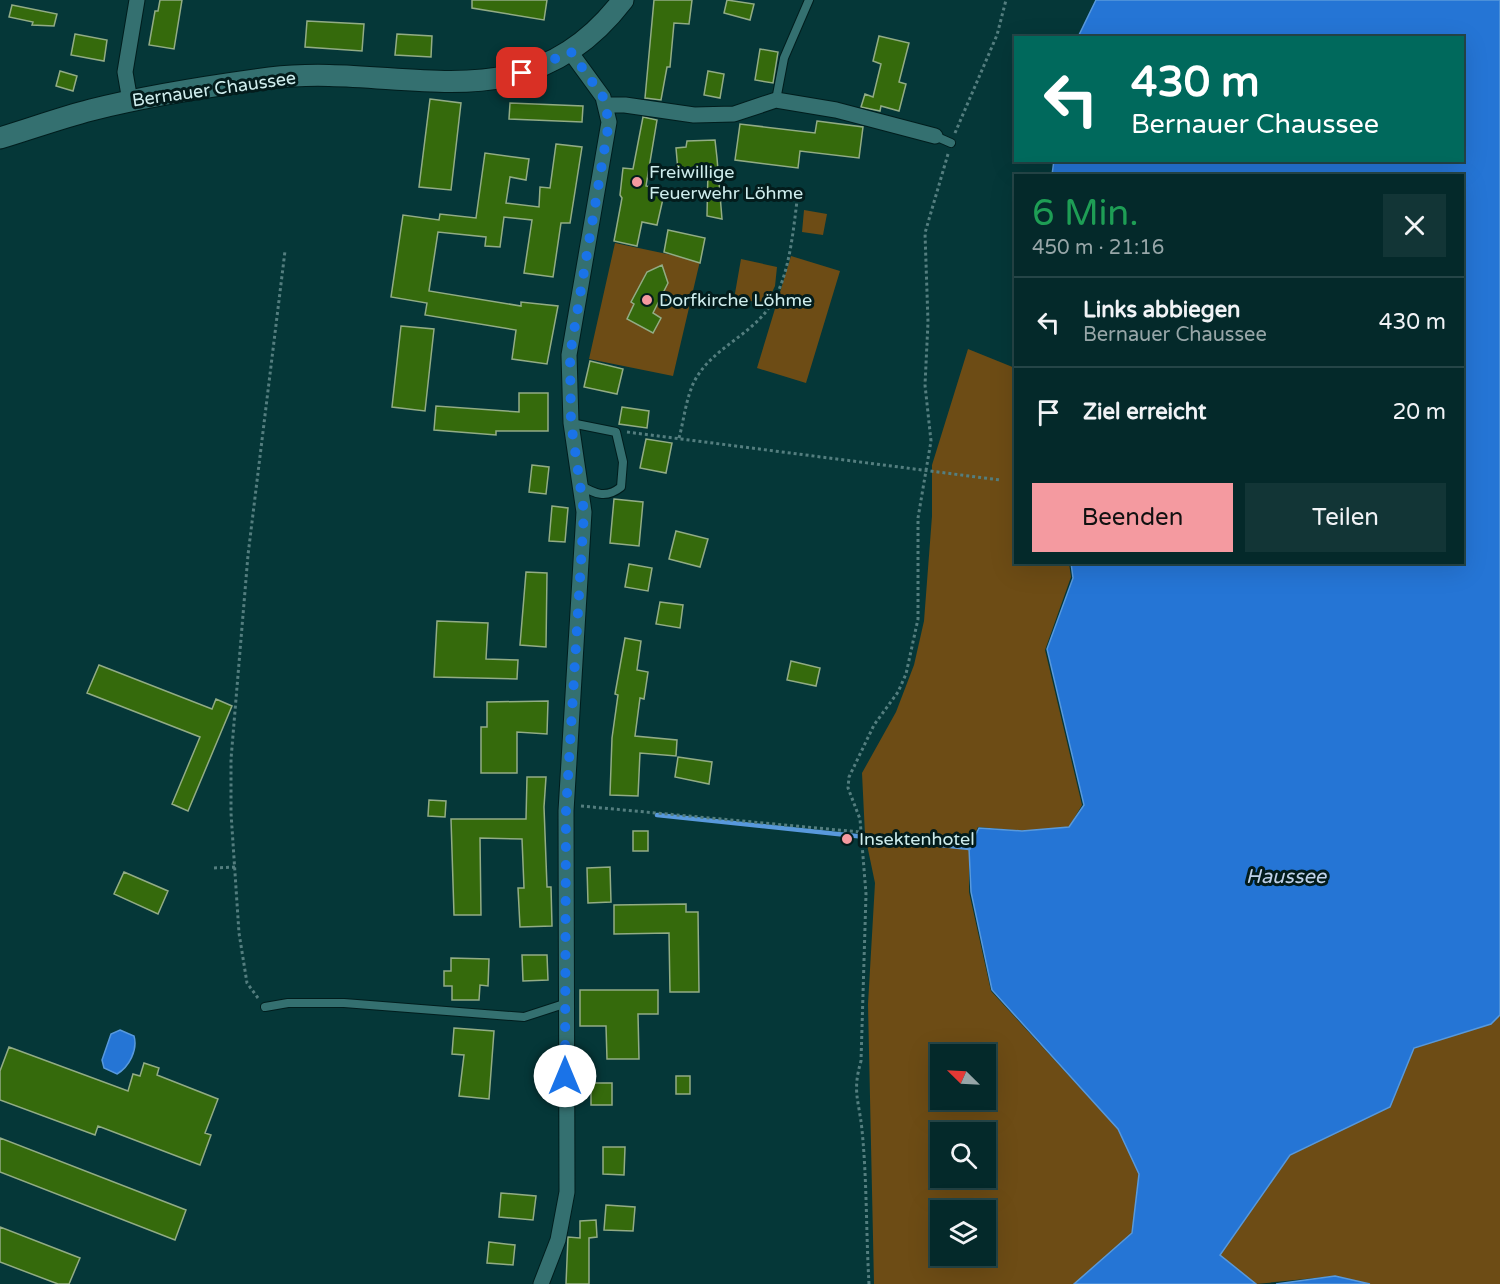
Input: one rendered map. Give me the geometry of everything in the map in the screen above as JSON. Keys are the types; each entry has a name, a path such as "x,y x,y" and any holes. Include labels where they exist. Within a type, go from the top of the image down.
{"main road":[{"name":"Bernauer Chaussee","path":"0,138 130,101 273,78 326,76 432,82 488,80 537,69 571,52 606,22 623,0"}],"street":[{"path":"130,101 125,72 136,0"},
{"path":"541,1284 558,1240 567,1192 564,1004 566,804 584,512 571,423 570,355 609,122 606,105 594,82 571,52"},
{"path":"606,105 625,105 694,115 734,114 776,100 836,110 935,136"}],"lane":[{"path":"776,100 784,58 809,0"},
{"path":"935,136 951,143"},
{"path":"571,423 616,432 623,462 621,487 611,494 595,494 579,484"},
{"path":"265,1007 288,1003 344,1003 524,1017 564,1004"}],"path":[{"path":"869,1284 862,1128 856,1102 855,1080 861,1061 866,894 860,819 848,788 849,777 863,744 898,692 906,674 918,619 918,518 931,441 925,385 927,322 925,233 951,143 997,35 1006,0"},
{"path":"679,438 694,381 728,344 756,323 774,300 782,279 797,201"},
{"path":"265,1007 247,983 239,933 231,813 231,759 248,555 285,251"},
{"path":"616,432 679,438 1000,480"},
{"path":"566,804 860,832"},
{"path":"214,868 235,867"}],"shaded area":[{"path":"804,210 827,214 823,235 802,232"},
{"path":"615,243 700,261 673,376 589,359"},
{"path":"791,256 840,271 806,383 757,368"},
{"path":"741,259 777,267 775,286 767,303 734,299"},
{"path":"968,349 1014,368 1014,564 1069,564 1071,577 1045,650 1082,805 1069,827 1023,831 978,827 969,848 969,892 991,991 1118,1129 1139,1174 1132,1233 1074,1284 874,1284 868,1004 875,883 865,835 862,773 896,712 914,665 924,621 932,516 932,465"},
{"path":"1500,1012 1500,1284 1370,1284 1335,1276 1256,1284 1220,1255 1290,1155 1390,1107 1414,1048"}],"water":[{"name":"Haussee","path":"1096,0 1500,0 1500,1015 1491,1024 1414,1048 1390,1107 1290,1155 1220,1255 1256,1284 1074,1284 1132,1233 1139,1174 1118,1129 992,990 971,892 969,848 979,828 1022,831 1069,827 1084,805 1047,649 1073,578 1071,564 1464,564 1464,174 1052,174 1054,162 1464,162 1464,36 1078,36"},
{"path":"120,1030 134,1036 135,1047 129,1063 117,1074 104,1068 102,1060 111,1034"},
{"path":"1335,1276 1370,1284 1276,1284"}],"building":[{"path":"160,0 182,0 174,49 149,45 155,11 158,11"},
{"path":"472,0 547,0 544,20 472,8"},
{"path":"654,0 692,0 689,24 674,23 670,67 667,67 661,100 645,98"},
{"path":"727,0 754,4 750,20 724,13"},
{"path":"12,5 57,14 54,26 32,25 33,22 9,17"},
{"path":"307,21 364,24 362,51 305,47"},
{"path":"75,34 107,40 104,61 71,55"},
{"path":"397,34 432,36 431,57 395,55"},
{"path":"879,36 909,43 899,82 906,84 899,111 881,106 880,111 861,107 865,94 873,97 881,64 873,61"},
{"path":"760,49 778,52 773,83 755,80"},
{"path":"60,71 77,76 73,91 56,86"},
{"path":"708,71 724,74 720,98 704,95"},
{"path":"430,99 461,103 451,190 419,187"},
{"path":"510,103 583,106 582,122 509,119"},
{"path":"643,117 657,120 646,186 665,190 657,225 642,222 637,246 614,241 622,198 620,195 623,168 633,169"},
{"path":"817,121 863,127 859,158 800,151 798,168 735,160 740,124 815,133"},
{"path":"715,140 722,219 707,216 708,169 678,171 676,148 686,147 687,141"},
{"path":"556,144 582,147 570,223 561,223 553,277 524,273 532,220 504,217 500,247 485,246 486,237 438,232 429,291 521,306 521,302 558,306 547,364 512,359 516,330 425,315 427,303 391,297 403,215 439,220 440,214 476,218 485,153 529,159 526,180 510,177 506,203 539,207 540,187 550,188"},
{"path":"668,230 705,238 700,263 664,252"},
{"path":"662,265 668,283 653,313 661,318 653,333 627,319 634,304 631,302 647,272"},
{"path":"401,326 434,329 425,411 392,407"},
{"path":"590,361 623,369 617,394 584,387"},
{"path":"519,393 548,393 548,431 496,431 496,435 434,430 436,406 519,412"},
{"path":"622,407 649,411 647,428 619,424"},
{"path":"646,439 672,443 666,473 640,468"},
{"path":"532,465 549,467 546,494 529,492"},
{"path":"614,499 643,502 639,546 610,543"},
{"path":"552,506 568,508 565,542 549,541"},
{"path":"676,531 708,539 700,567 669,559"},
{"path":"629,564 652,568 648,591 625,587"},
{"path":"526,572 547,573 546,647 520,645"},
{"path":"660,602 683,605 680,628 656,624"},
{"path":"437,621 488,623 486,659 518,660 517,679 434,677"},
{"path":"625,638 641,641 637,670 648,672 644,699 640,698 635,736 677,740 676,756 640,753 638,796 610,795 612,738 618,695 615,694"},
{"path":"791,661 820,668 816,686 787,680"},
{"path":"99,665 212,709 216,699 232,706 188,811 172,804 200,737 87,693"},
{"path":"548,701 547,734 517,732 517,773 481,773 481,727 487,727 487,702"},
{"path":"678,757 712,762 709,784 675,777"},
{"path":"527,777 546,777 544,807 547,887 551,887 552,926 520,927 518,888 524,888 522,839 480,838 481,915 454,915 451,819 526,819"},
{"path":"429,800 446,801 445,817 428,816"},
{"path":"633,831 648,831 648,851 633,851"},
{"path":"610,867 611,902 588,903 587,868"},
{"path":"124,872 168,891 158,914 114,894"},
{"path":"686,904 686,912 698,912 699,992 670,992 669,933 614,934 614,905"},
{"path":"522,955 547,955 548,980 523,981"},
{"path":"451,958 489,959 488,986 480,985 479,1000 452,1000 452,986 444,986 444,971 451,971"},
{"path":"580,990 658,990 658,1014 638,1014 639,1059 607,1059 606,1026 580,1026"},
{"path":"454,1028 494,1031 489,1099 459,1096 464,1055 452,1054"},
{"path":"9,1047 128,1091 133,1074 140,1076 144,1063 159,1068 157,1075 218,1099 205,1133 211,1135 200,1165 98,1126 95,1135 0,1100 0,1071"},
{"path":"676,1076 690,1076 690,1094 676,1094"},
{"path":"591,1083 612,1083 612,1105 591,1105"},
{"path":"0,1138 186,1210 175,1240 0,1172"},
{"path":"603,1147 625,1147 624,1175 603,1174"},
{"path":"501,1193 536,1196 533,1220 499,1217"},
{"path":"606,1205 635,1207 633,1231 604,1230"},
{"path":"596,1220 597,1237 589,1238 589,1284 566,1284 568,1237 580,1238 580,1221"},
{"path":"0,1227 80,1258 69,1284 58,1284 0,1262"},
{"path":"489,1242 515,1245 513,1265 487,1263"}],"waterway":[{"path":"657,815 969,848"}],"place":[{"name":"Freiwillige Feuerwehr Löhme","path":"637,182"},
{"name":"Dorfkirche Löhme","path":"647,300"},
{"name":"Insektenhotel","path":"847,839"}],"route":[{"path":"522,73 537,69 571,52 603,97 609,122 570,355 571,423 584,512 566,811 565,1076"}]}
